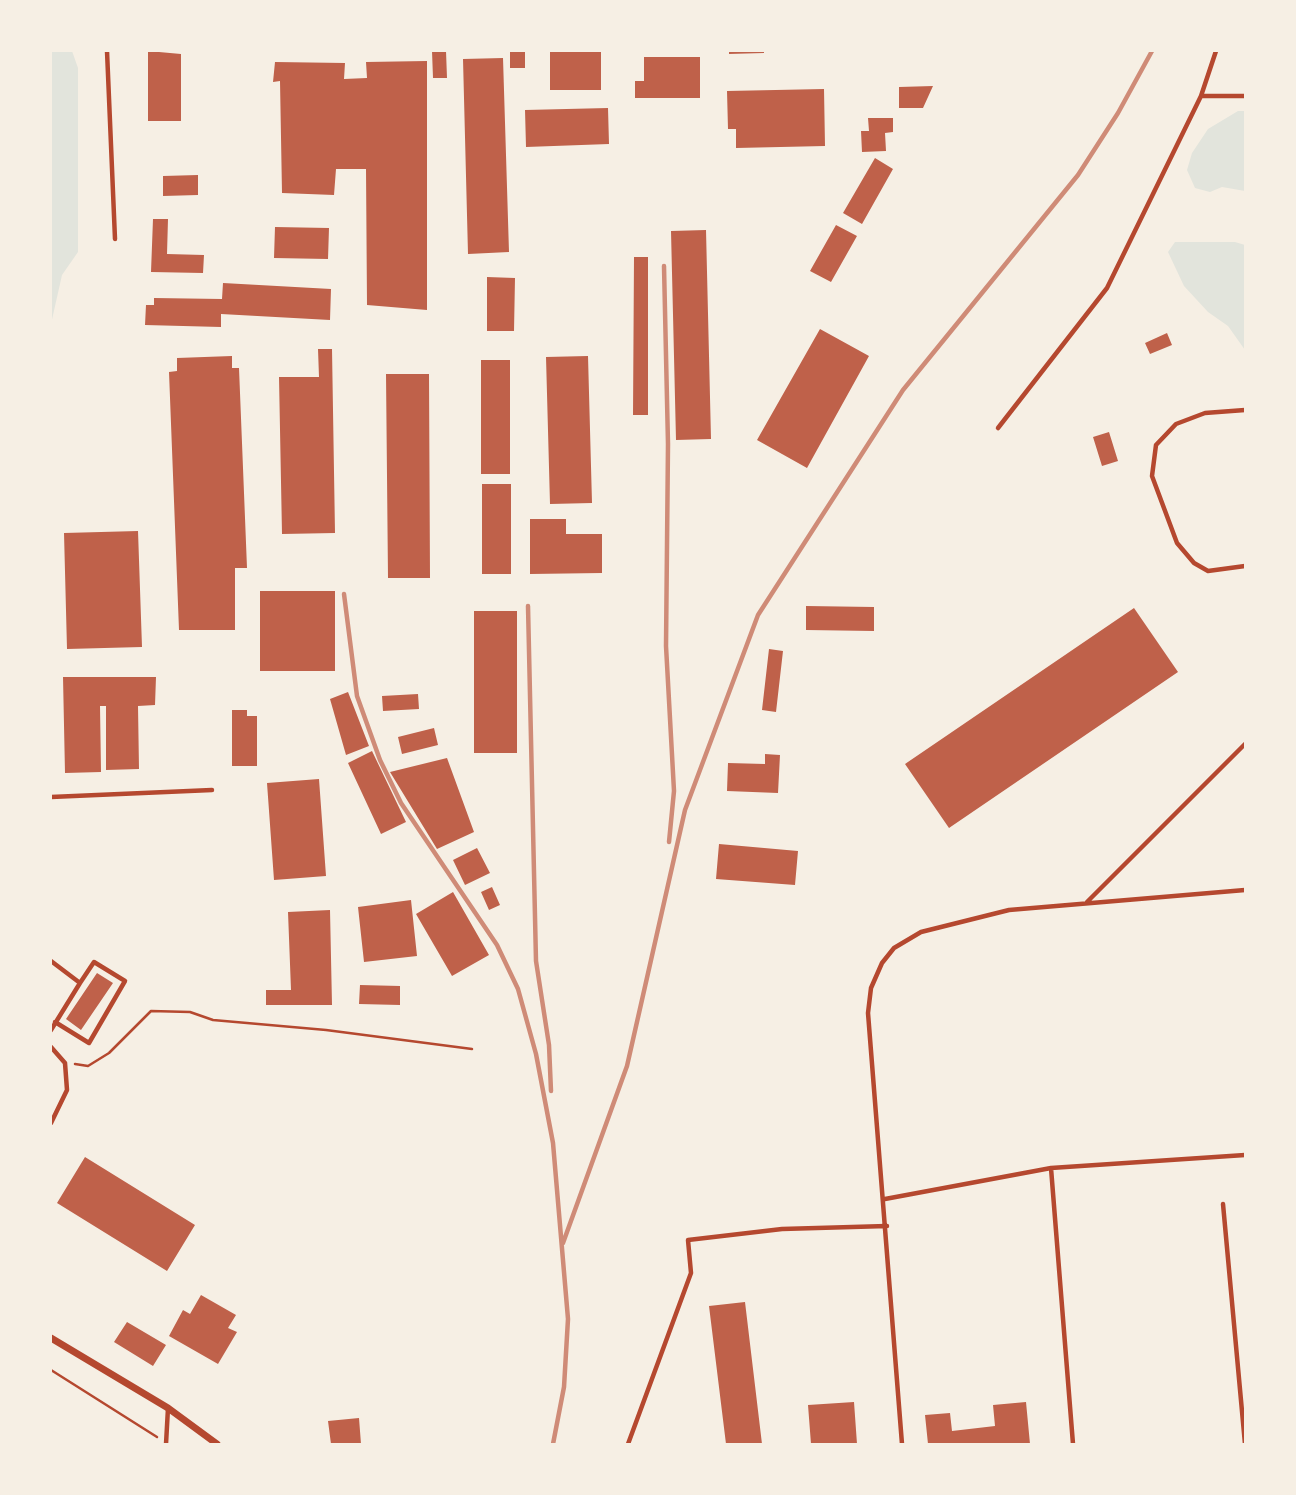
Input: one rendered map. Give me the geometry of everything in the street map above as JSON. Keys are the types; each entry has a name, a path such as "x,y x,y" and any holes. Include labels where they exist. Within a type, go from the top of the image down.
{"street":[{"path":"51,1338 168,1408 217,1444"}],"lane":[{"path":"107,51 115,239"},
{"path":"998,428 1107,288 1201,96 1216,51"},
{"path":"1201,96 1245,96"},
{"path":"1245,410 1205,413 1176,424 1156,444 1152,477 1177,543 1194,563 1208,571 1245,566"},
{"path":"1087,903 1245,744"},
{"path":"51,797 212,790"},
{"path":"902,1444 885,1199 868,1013 871,988 882,962 894,948 921,932 1009,910 1245,890"},
{"path":"51,961 80,983"},
{"path":"51,1030 55,1023 80,983 94,962 125,981 89,1043 55,1023"},
{"path":"51,1047 65,1063 67,1090 51,1123"},
{"path":"885,1199 1051,1168 1245,1155"},
{"path":"1051,1168 1073,1444"},
{"path":"1223,1204 1245,1444"},
{"path":"628,1444 691,1273 688,1240 782,1229 887,1226"},
{"path":"166,1443 168,1408"}],"path":[{"path":"65,1063 88,1066 109,1053 151,1011 190,1012 213,1020 326,1030 472,1049"},
{"path":"51,1370 166,1443"}],"shaded area":[{"path":"51,51 72,51 78,68 78,252 62,275 51,324"},
{"path":"1238,111 1245,111 1245,191 1222,187 1210,192 1195,188 1187,170 1192,153 1208,129"},
{"path":"1175,242 1235,242 1245,245 1245,350 1228,326 1208,312 1184,286 1168,252"}],"building":[{"path":"148,51 181,54 181,121 148,121"},
{"path":"432,51 446,51 447,78 433,78"},
{"path":"510,51 525,51 525,68 510,68"},
{"path":"550,51 601,51 601,90 550,90"},
{"path":"729,51 764,51 764,53 729,54"},
{"path":"644,57 700,57 700,98 635,98 635,81 644,81"},
{"path":"503,58 509,252 468,254 463,59"},
{"path":"427,61 427,310 367,305 366,169 336,169 334,195 282,193 280,81 273,82 275,62 345,63 344,79 367,78 366,62"},
{"path":"933,86 923,108 899,108 899,87"},
{"path":"824,89 825,146 736,148 736,129 728,129 727,91"},
{"path":"608,108 609,144 526,147 525,110"},
{"path":"868,118 893,118 893,132 885,133 886,151 862,152 861,131 869,131"},
{"path":"875,158 893,169 862,224 843,213"},
{"path":"198,175 198,195 163,196 163,176"},
{"path":"153,219 168,219 167,254 204,255 203,273 151,272"},
{"path":"836,225 857,236 831,282 810,271"},
{"path":"275,227 329,228 328,259 274,258"},
{"path":"706,230 711,439 676,440 671,231"},
{"path":"634,257 648,257 648,415 633,415"},
{"path":"487,277 515,278 514,331 487,331"},
{"path":"223,283 331,289 330,320 221,314 221,327 145,325 146,305 154,305 154,298 222,299"},
{"path":"820,329 869,356 807,468 757,440"},
{"path":"1167,333 1172,345 1150,354 1145,343"},
{"path":"318,349 332,349 335,533 282,534 279,377 319,377"},
{"path":"232,356 232,368 239,368 247,568 235,568 235,630 179,630 169,372 177,371 177,358"},
{"path":"588,356 592,503 550,504 546,357"},
{"path":"481,360 510,360 510,474 481,474"},
{"path":"386,374 429,374 430,578 388,578"},
{"path":"1109,432 1118,461 1102,466 1093,437"},
{"path":"482,484 511,484 511,574 482,574"},
{"path":"530,519 566,519 566,534 602,534 602,573 530,574"},
{"path":"138,531 142,647 67,649 64,533"},
{"path":"260,591 335,591 335,671 260,671"},
{"path":"806,606 874,607 874,631 806,630"},
{"path":"1134,608 1178,672 949,828 905,764"},
{"path":"474,611 517,611 517,753 474,753"},
{"path":"769,649 783,651 776,712 762,710"},
{"path":"63,677 156,677 155,705 138,706 139,769 106,770 106,706 100,706 101,772 65,773"},
{"path":"348,692 369,746 346,755 330,699"},
{"path":"418,694 419,709 383,711 382,696"},
{"path":"232,710 247,710 247,716 257,716 257,766 232,766"},
{"path":"434,728 438,745 402,754 398,737"},
{"path":"372,751 406,822 381,834 348,763"},
{"path":"765,754 780,755 778,793 727,791 728,763 765,764"},
{"path":"447,758 474,832 437,849 390,772"},
{"path":"319,779 326,876 274,880 267,783"},
{"path":"719,844 798,851 795,885 716,879"},
{"path":"477,848 490,873 465,885 453,860"},
{"path":"492,887 500,905 489,910 481,892"},
{"path":"453,892 489,955 452,976 416,914"},
{"path":"411,900 417,956 364,962 358,907"},
{"path":"330,910 332,1005 266,1005 266,990 291,990 288,912"},
{"path":"97,973 113,983 81,1030 66,1019"},
{"path":"360,985 400,986 400,1005 359,1004"},
{"path":"85,1157 195,1225 167,1271 57,1203"},
{"path":"201,1295 236,1315 228,1328 237,1332 218,1364 169,1336 183,1310 190,1314"},
{"path":"745,1302 762,1444 726,1444 709,1306"},
{"path":"127,1322 166,1345 153,1366 114,1342"},
{"path":"854,1402 857,1444 811,1444 808,1405"},
{"path":"1026,1402 1030,1444 928,1444 925,1415 950,1413 952,1431 995,1426 993,1405"},
{"path":"359,1418 361,1444 331,1444 328,1421"}],"railway":[{"path":"563,1243 627,1066 685,810 758,615 903,390 1078,175 1118,113 1152,51"},
{"path":"664,266 668,444 666,646 674,791 669,842"},
{"path":"344,594 357,696 380,760 401,803 497,945 518,989 536,1054 553,1143 568,1319 564,1387 553,1444"},
{"path":"528,606 536,961 549,1045 551,1091"}]}
